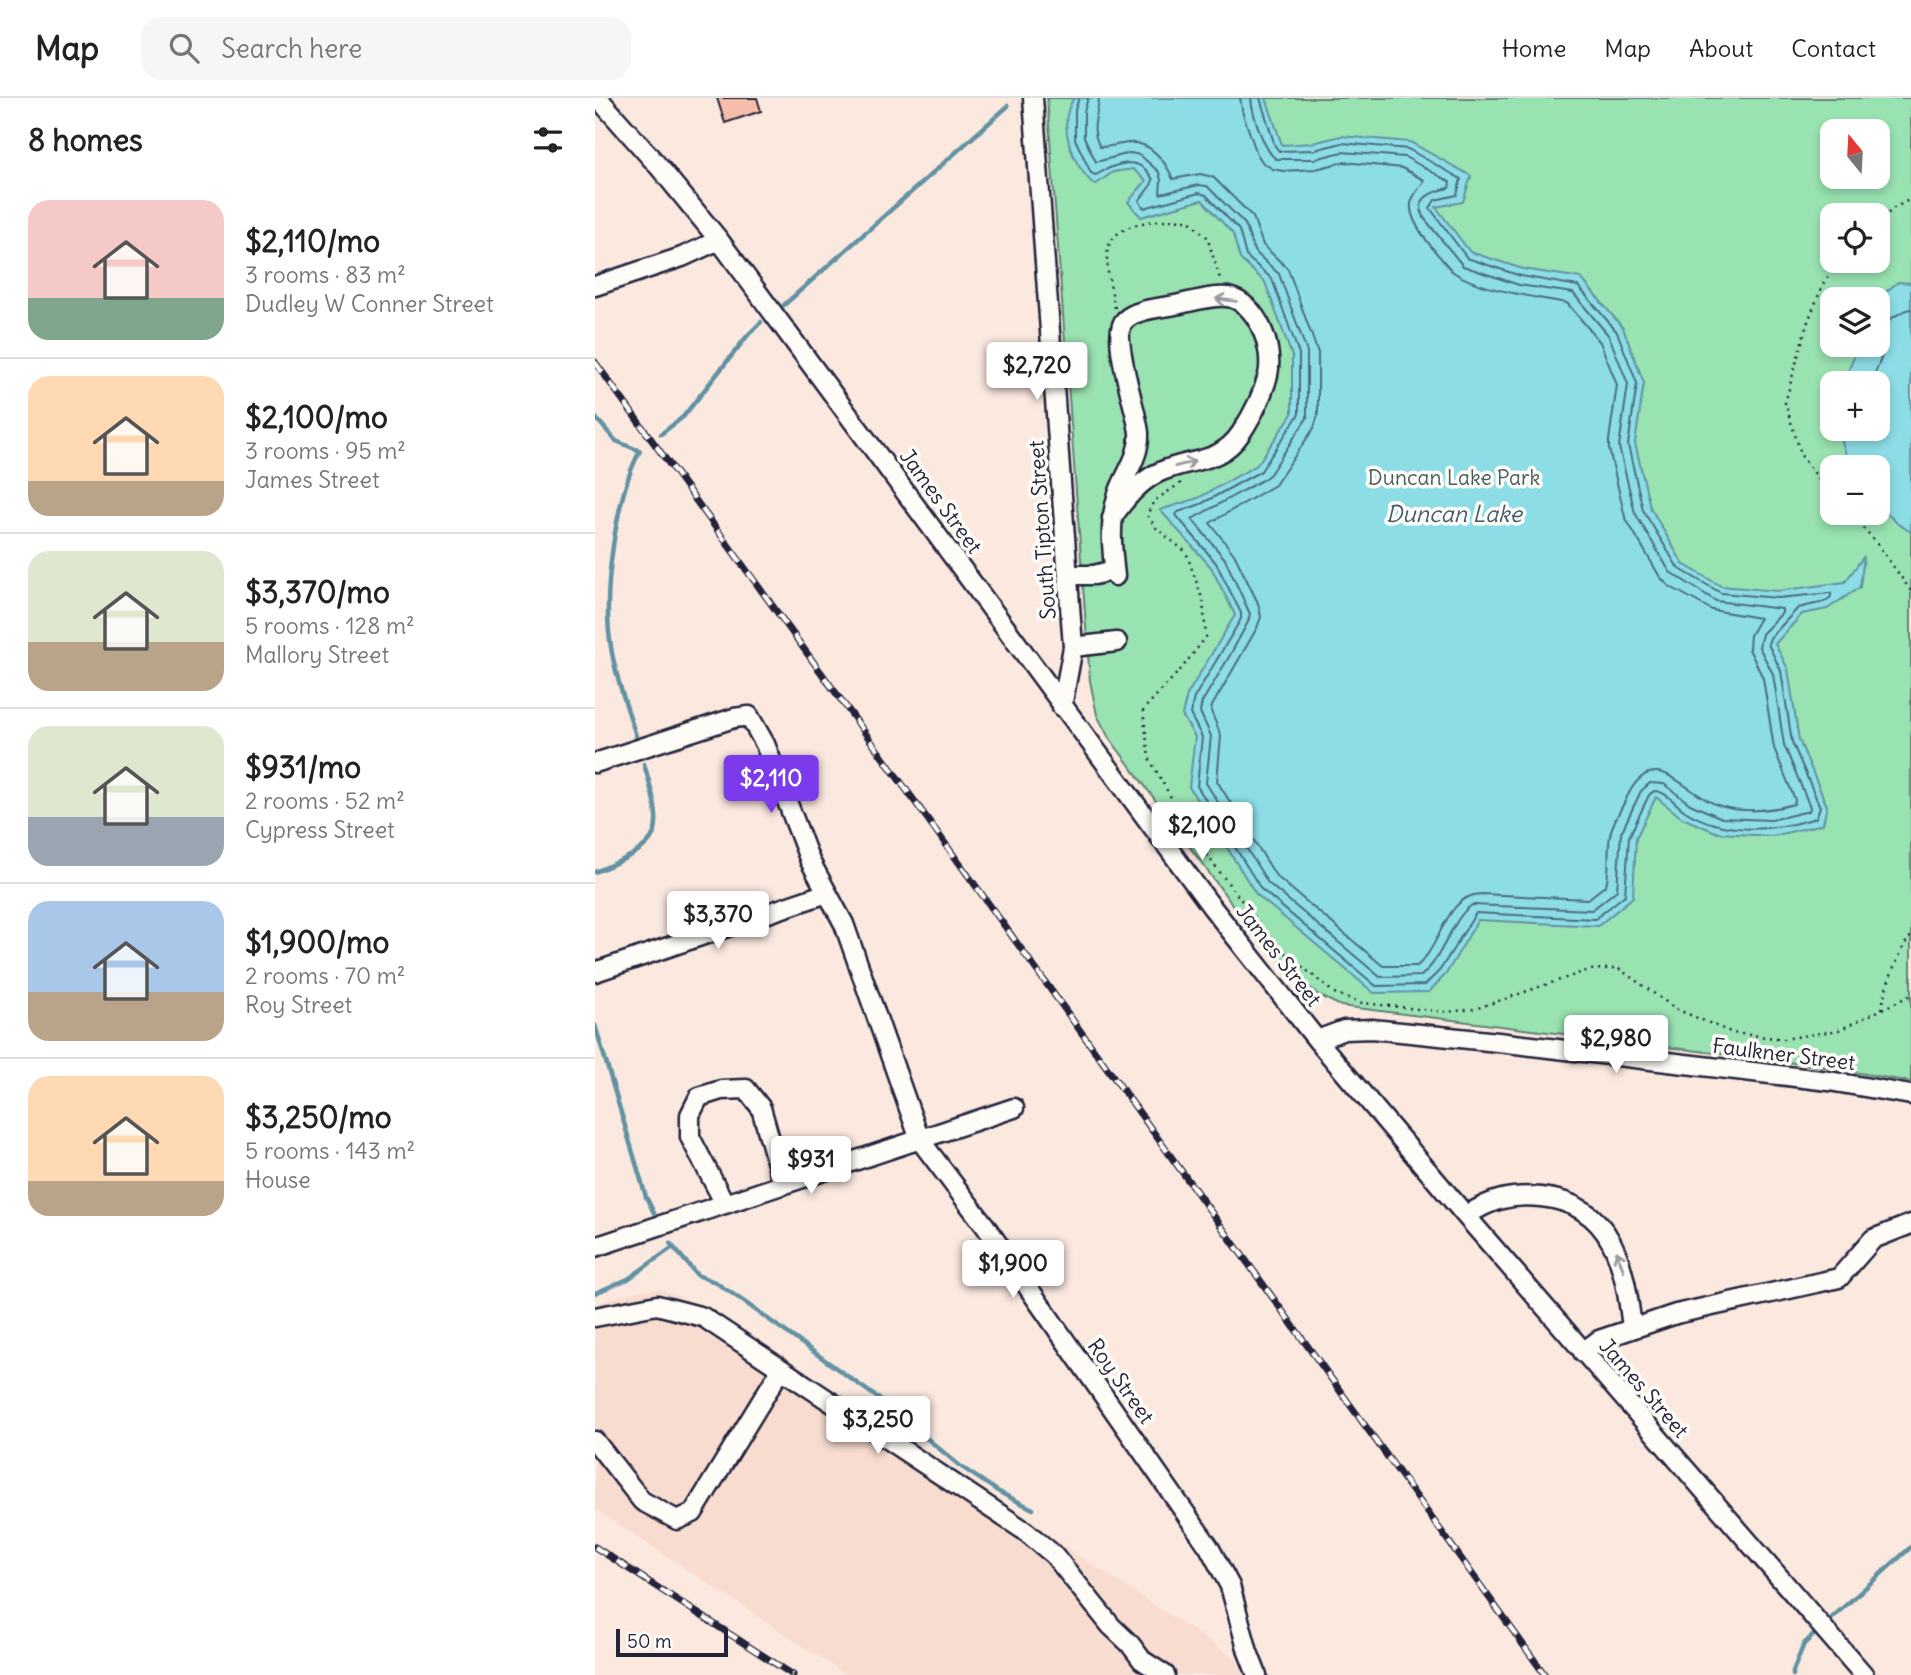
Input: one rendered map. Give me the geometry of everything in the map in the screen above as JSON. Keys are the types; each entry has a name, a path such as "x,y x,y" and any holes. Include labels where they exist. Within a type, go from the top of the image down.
{"street":[{"name":"James Street","path":"598,98 719,240 1062,707 1211,906 1317,1040 1864,1675"},
{"name":"South Tipton Street","path":"1033,98 1073,647 1062,707"},
{"path":"595,286 682,257 719,240"},
{"path":"1068,575 1115,573 1112,517 1125,478 1136,458 1139,433 1136,410 1122,360 1120,328 1123,320 1141,312 1226,297 1241,302 1261,327 1269,360 1269,374 1241,433 1227,450 1216,456 1156,474 1121,505 1112,517"},
{"path":"1136,458 1156,474"},
{"path":"1073,647 1117,642"},
{"name":"Roy Street","path":"595,763 727,720 749,716 769,754 810,861 844,924 920,1140 986,1227 1209,1547 1230,1586 1254,1674"},
{"path":"595,972 827,893"},
{"name":"Faulkner Street","path":"1317,1040 1344,1030 1397,1032 1815,1079 1911,1095"},
{"path":"725,1205 690,1137 690,1115 699,1097 710,1093 745,1089 761,1108 783,1185"},
{"path":"595,1247 1014,1108"},
{"path":"1466,1216 1496,1199 1522,1195 1575,1204 1588,1212 1607,1234 1618,1253 1628,1293 1632,1328"},
{"path":"1583,1352 1599,1340 1676,1314 1839,1278 1873,1239 1911,1224"},
{"path":"595,1317 657,1305 703,1317 1025,1531 1054,1556 1142,1660 1165,1675"},
{"path":"595,1441 642,1501 677,1520 692,1513 781,1369"}],"path":[{"path":"1890,212 1911,198"},
{"path":"1120,328 1106,255 1115,236 1128,228 1160,219 1188,220 1207,237 1226,297"},
{"path":"1820,480 1802,457 1785,403 1807,324 1824,282 1831,273"},
{"path":"1183,482 1154,500 1147,514 1157,529 1186,552 1203,601 1206,637 1143,710 1149,758 1178,810 1212,862 1275,944 1334,993 1362,1003 1447,1012 1475,1009 1588,970 1618,968 1676,1009 1733,1033 1784,1039 1839,1030 1911,995"},
{"path":"1860,525 1872,537 1911,591"},
{"path":"1882,1009 1884,993 1893,970 1908,938 1911,937"}],"shaded area":[{"path":"658,1288 688,1300 1235,1658 1245,1675 846,1675 595,1509 595,1304"}],"green space":[{"name":"Duncan Lake Park","path":"1047,98 1911,98 1911,1082 1825,1067 1341,1006 1318,995 1260,942 1108,736 1097,715 1090,681"}],"water":[{"name":"Duncan Lake","path":"1074,98 1266,98 1282,145 1313,143 1341,136 1410,142 1471,176 1463,202 1436,207 1470,252 1523,269 1581,278 1623,328 1644,383 1635,443 1650,507 1683,564 1721,586 1778,591 1845,582 1864,556 1860,587 1827,609 1802,614 1775,644 1788,669 1799,740 1827,806 1823,824 1773,836 1718,833 1682,818 1656,797 1636,838 1633,897 1598,926 1478,920 1446,974 1429,992 1374,993 1256,894 1189,787 1195,737 1182,715 1187,695 1235,615 1211,567 1160,510 1198,498 1257,465 1292,414 1292,356 1265,282 1240,259 1233,234 1202,200 1141,217 1128,202 1146,181 1133,169 1113,172 1095,185 1087,177 1074,156 1067,132 1069,108"},
{"path":"1898,282 1911,283 1911,532 1890,516 1890,455 1846,455 1842,441 1890,441 1890,371 1848,371 1854,357 1890,357 1890,288"}],"building":[{"path":"717,98 757,98 761,111 725,123"}],"waterway":[{"path":"784,305 1008,106"},
{"path":"661,434 683,417 761,322"},
{"path":"595,417 616,441 640,451 624,492 618,517 608,596 612,652 637,739"},
{"path":"595,872 635,853 647,844 654,834 655,807 644,764"},
{"path":"595,1025 646,1197 654,1213"},
{"path":"670,1243 697,1275 715,1282 743,1301 882,1401 960,1466 999,1492 1033,1509"},
{"path":"595,1293 628,1279 673,1247"},
{"path":"1826,1623 1911,1547"},
{"path":"1793,1675 1804,1644 1820,1629"}],"railway":[{"path":"595,362 1545,1675"},
{"path":"595,1547 793,1675"}]}
